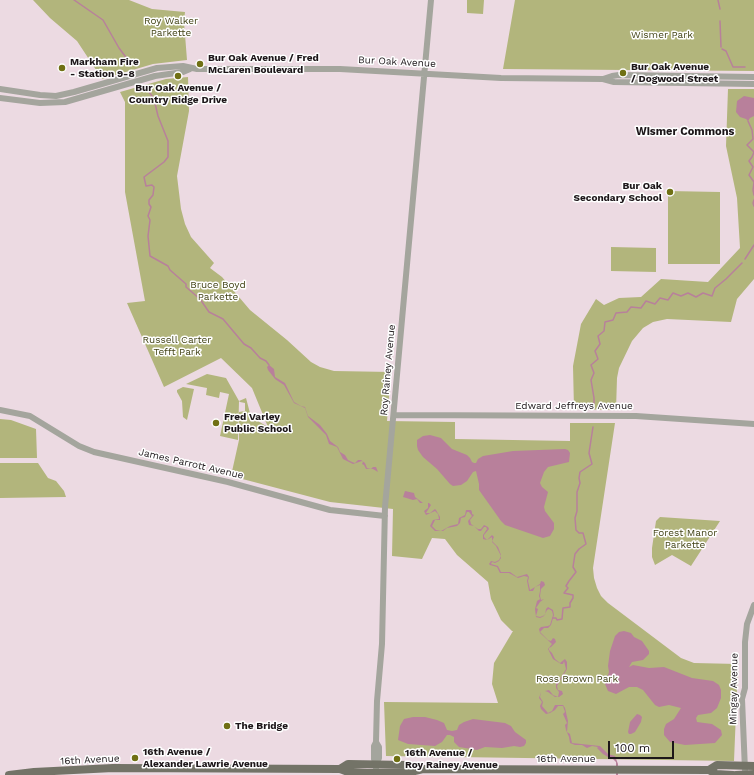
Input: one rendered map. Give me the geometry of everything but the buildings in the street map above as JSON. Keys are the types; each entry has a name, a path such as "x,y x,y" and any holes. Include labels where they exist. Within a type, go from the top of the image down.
{"main road":[{"name":"16th Avenue","path":"9,775 113,768 340,769 348,772 376,771 407,765 423,769 709,770 718,766 754,766"},
{"name":"16th Avenue","path":"709,770 716,774 733,775"},
{"path":"740,775 754,774"}],"street":[{"name":"Roy Rainey Avenue","path":"376,771 374,746 376,742 377,701 382,637 386,496 431,0"},
{"name":"Bur Oak Avenue","path":"0,89 56,96 162,67 183,66 190,68 328,69 515,78 603,79 614,82 754,84"},
{"name":"Bur Oak Avenue","path":"0,98 40,104 65,102 155,76 183,72 190,68"},
{"name":"Bur Oak Avenue","path":"603,79 619,75 754,77"},
{"name":"James Parrott Avenue","path":"0,410 30,416 79,446 94,452 228,482 330,510 385,516"},
{"name":"Edward Jeffreys Avenue","path":"394,415 636,416 754,424"},
{"name":"Mingay Avenue","path":"740,775 745,766 742,699 745,688 745,642 747,624 754,605"}],"green space":[{"name":"Roy Walker Parkette","path":"33,0 129,0 152,9 185,12 184,22 187,60 153,64 102,79 77,41 50,18"},
{"path":"467,0 484,0 483,14 467,13"},
{"name":"Wismer Park","path":"515,0 754,0 754,71 503,69"},
{"name":"Ross Brown Park","path":"188,77 189,111 177,176 181,209 185,224 191,237 214,263 210,268 222,277 250,310 311,362 320,367 334,371 391,372 387,421 455,422 455,439 570,441 570,423 615,423 593,568 597,588 601,596 608,603 681,658 694,663 738,664 734,761 386,756 384,702 498,703 492,684 494,663 513,631 501,620 491,599 488,582 457,555 445,539 432,538 422,559 392,556 393,509 330,502 231,476 239,440 239,412 245,411 245,403 239,401 246,398 251,417 268,427 252,388 221,358 164,387 127,303 145,301 125,192 125,102 120,92 166,79"},
{"path":"728,89 754,89 754,279 737,299 731,322 667,319 653,322 643,328 632,341 619,368 617,378 616,410 574,409 573,366 581,324 596,299 604,305 619,298 641,297 661,279 708,282 740,248 737,198 726,146"},
{"path":"668,191 720,192 720,264 668,264"},
{"path":"611,247 656,248 656,272 611,271"},
{"path":"207,374 226,378 239,401 238,440 220,436 229,394 220,392 219,398 206,395 207,388 186,384"},
{"path":"183,387 194,389 187,420 183,417 182,401 177,392 177,390"},
{"path":"0,419 11,420 36,429 37,458 0,458"},
{"path":"0,463 38,463 48,478 56,481 64,491 66,497 0,498"},
{"name":"Forest Manor Parkette","path":"660,517 720,521 691,566 672,555 655,565 652,557 652,548 656,521"}],"shaded area":[{"path":"744,96 754,98 754,116 748,121 740,117 736,112 737,101"},
{"path":"269,365 274,369 275,377 285,383 294,402 305,407 308,416 320,425 330,441 338,447 340,452 345,455 348,460 355,463 358,460 361,460 365,463 367,468 371,469 366,469 362,464 362,461 353,464 343,459 337,447 329,444 326,435 308,417 305,408 294,403 284,385 275,379 268,370 267,367"},
{"path":"430,435 441,438 452,449 467,455 474,463 476,463 478,459 483,456 513,451 568,450 570,453 569,462 548,467 544,472 540,483 548,492 544,507 545,511 554,523 554,529 550,536 543,538 505,525 479,490 476,471 473,472 467,481 461,485 453,486 450,484 418,450 417,440 423,436"},
{"path":"376,467 378,472 373,469 371,469"},
{"path":"405,491 414,493 415,497 423,503 420,503 417,499 413,500 403,497"},
{"path":"428,503 431,505 426,513 430,513 435,509 440,517 440,520 435,520 432,526 436,530 441,531 435,531 430,526 433,520 439,519 438,514 435,511 426,515 424,511 428,508"},
{"path":"466,510 471,510 472,514 474,515 470,520 471,524 474,526 469,525 468,521 472,516 469,512 467,512 465,517 461,518 460,523 457,526 441,531 458,524 459,518 465,515"},
{"path":"484,525 488,527 489,529 484,535 487,540 483,539 483,535 487,529 486,527 479,531 474,526 478,529 481,529"},
{"path":"492,535 494,537 492,541 492,537 487,540"},
{"path":"492,541 498,547 501,556 496,546"},
{"path":"501,556 499,561 495,563 492,562 491,564 498,566 501,572 510,572 517,577 527,574 529,577 528,581 530,590 535,587 533,591 529,591 527,581 528,577 524,576 518,578 509,573 500,573 497,567 489,564 491,561 495,562 499,560"},
{"path":"541,581 544,582 545,585 541,589 540,596 541,600 544,599 536,608 538,609 536,616 540,617 544,615 540,618 536,617 535,609 537,601 540,599 539,596 540,585 535,587 540,584"},
{"path":"548,607 553,610 554,615 551,625 548,628 544,628 540,632 548,640 551,641 553,638 555,639 556,642 549,648 549,650 555,659 560,663 565,659 567,662 567,669 557,686 558,690 562,691 563,694 559,697 556,683 566,669 564,661 563,664 561,664 553,659 548,649 552,644 540,633 539,629 541,627 550,625 553,615 552,611 549,609 545,614"},
{"path":"624,631 631,633 634,637 642,641 649,651 649,654 643,660 632,662 629,667 633,665 649,668 664,667 692,678 713,681 719,685 721,690 721,698 717,708 711,713 698,715 696,718 697,722 712,724 721,730 722,735 715,743 685,745 670,742 664,735 664,729 666,724 674,719 681,708 669,705 659,707 655,705 643,690 637,687 629,687 616,694 608,691 605,684 609,672 608,666 610,651 615,636 619,632"},
{"path":"549,690 553,695 558,697 555,697 545,691"},
{"path":"541,692 540,697 543,702 542,706 548,713 552,711 555,705 563,705 565,708 568,721 567,732 570,734 572,743 600,746 608,754 615,756 618,764 618,775 616,775 616,762 611,757 603,754 597,748 598,747 592,746 587,748 582,745 570,743 565,725 567,723 563,714 565,712 563,706 558,706 555,710 546,714 540,706 542,702 539,698"},
{"path":"637,714 642,717 641,722 635,732 629,734 630,722"},
{"path":"425,717 437,720 444,723 447,730 452,731 457,730 459,725 464,722 473,719 505,723 511,726 515,732 526,740 526,743 524,746 520,747 485,747 477,750 459,747 454,742 454,737 450,735 447,735 442,742 435,746 408,744 398,740 400,726 404,719"}],"waterway":[{"path":"74,0 103,20 119,48 131,64"},
{"path":"718,0 720,9"},
{"path":"720,21 721,47"},
{"path":"722,49 726,51 733,67 745,67"},
{"path":"147,89 154,99 158,116 168,141 168,157 164,162 144,177 146,186 152,185 154,187 153,195 149,200 151,207 148,216 150,220 148,236 150,256 168,266 170,270 186,284 186,287 200,299 209,312 223,319 244,344 251,348 269,365"},
{"path":"748,121 752,130 753,139 747,145 754,152 749,161 753,167 749,175 754,182 754,195"},
{"path":"754,200 754,206"},
{"path":"745,259 754,245"},
{"path":"594,404 591,380 594,373 591,365 598,359 595,351 600,344 598,336 604,331 605,322 613,320 616,313 627,312 631,307 641,308 646,301 655,304 660,298 668,300 673,293 681,296 688,293 696,297 703,293 712,296 715,288 742,263"},
{"path":"553,618 556,618 557,620 562,619 563,608 570,607 573,595 564,593 568,588 566,586 576,572 573,567 575,554 586,544 583,533 579,533 576,530 575,518 577,511 577,492 580,483 580,472 592,464 589,453 593,427"}],"place":[{"name":"Bur Oak Avenue / Fred McLaren Boulevard","path":"200,64"},
{"name":"Markham Fire - Station 9-8","path":"62,68"},
{"name":"Bur Oak Avenue / Dogwood Street","path":"623,73"},
{"name":"Bur Oak Avenue / Country Ridge Drive","path":"178,76"},
{"name":"Bur Oak Secondary School","path":"670,192"},
{"name":"Fred Varley Public School","path":"216,423"},
{"name":"The Bridge","path":"227,726"},
{"name":"16th Avenue / Alexander Lawrie Avenue","path":"135,758"},
{"name":"16th Avenue / Roy Rainey Avenue","path":"397,759"}],"district":[{"name":"Wismer Commons","path":"685,132"}],"park label":[{"name":"Bruce Boyd Parkette","path":"218,290"},
{"name":"Russell Carter Tefft Park","path":"177,346"}]}
